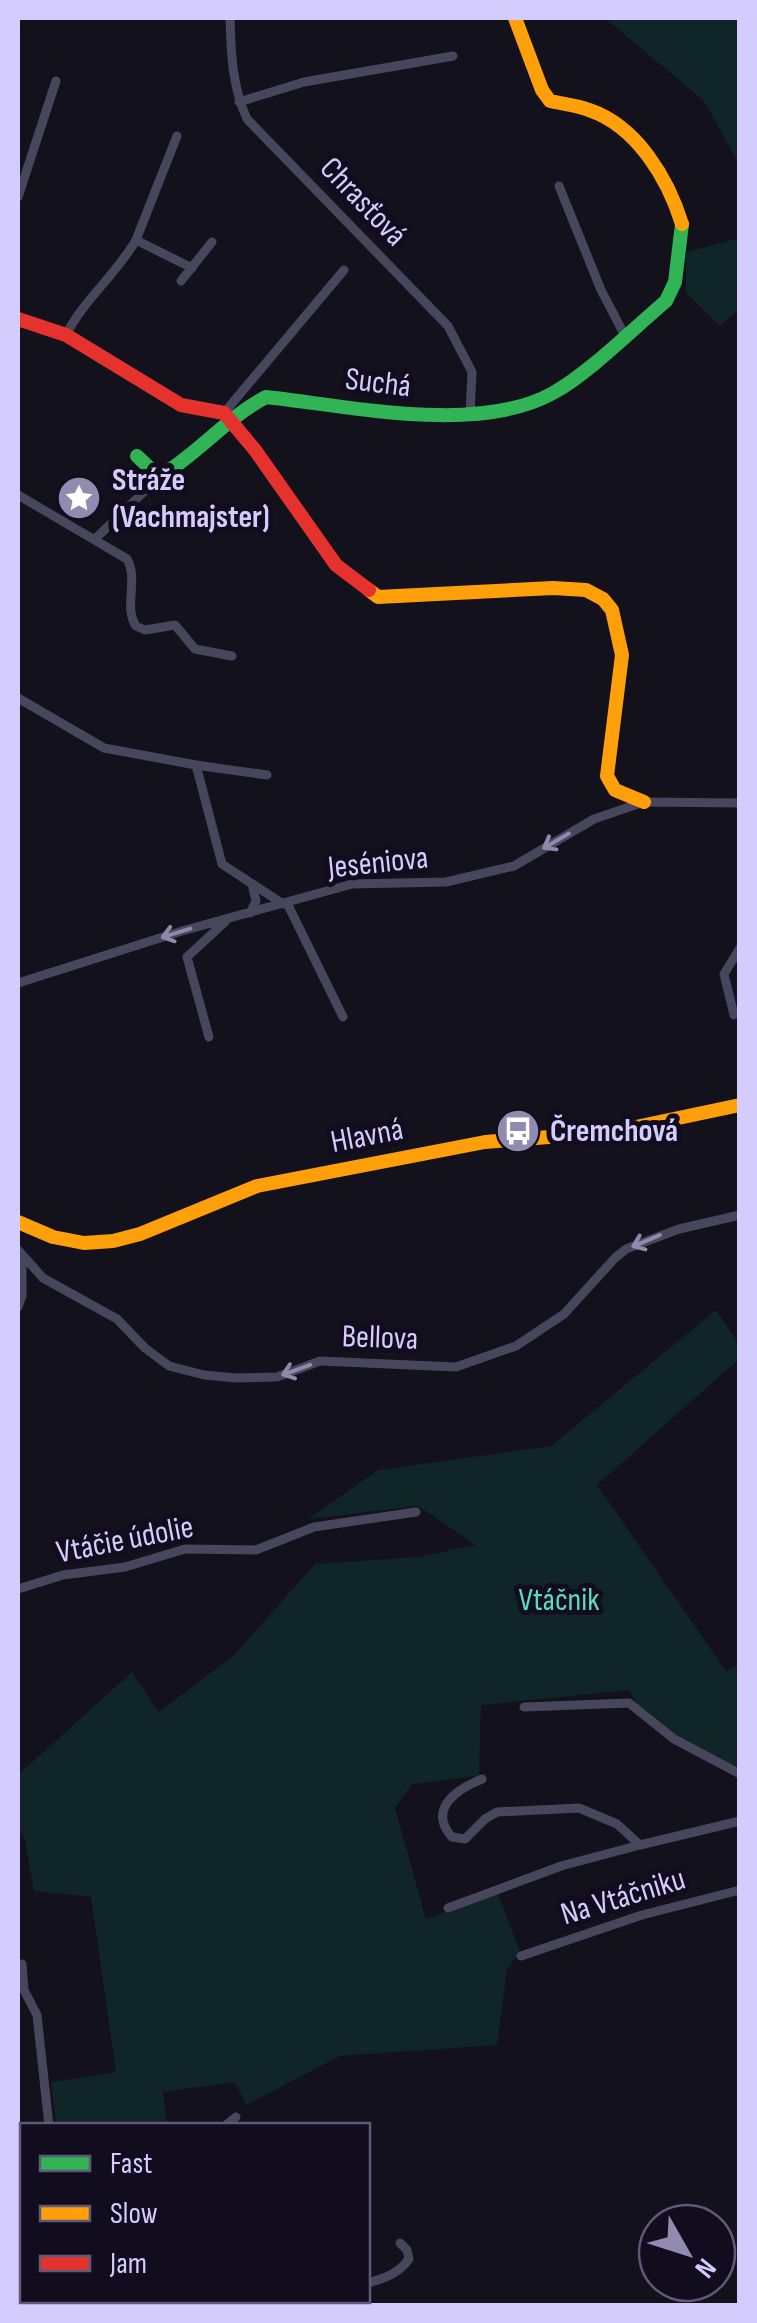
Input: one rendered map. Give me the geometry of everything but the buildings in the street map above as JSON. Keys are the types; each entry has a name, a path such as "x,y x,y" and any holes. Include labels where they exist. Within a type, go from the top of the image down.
{"street":[{"name":"Chrasťová","path":"230,18 232,71 239,102 248,119 448,326 472,372 470,414"},
{"name":"Suchá","path":"157,479 185,462 229,417 266,397 426,416 470,414 533,403 550,396 672,292 683,242 680,217 659,170 627,133 591,110 556,104 546,96 515,18"},
{"path":"239,102 304,82 453,56"},
{"path":"18,197 56,81"},
{"path":"66,335 88,298 136,240 177,136"},
{"path":"559,186 601,290 624,334"},
{"path":"136,240 192,268"},
{"path":"181,281 212,242"},
{"path":"229,417 344,270"},
{"path":"18,319 66,335 181,406 229,417 336,565 372,594 385,598 552,588 590,592 606,602 614,615 622,671 607,776 615,790 644,802"},
{"path":"95,539 157,479 137,456"},
{"path":"18,496 130,563 131,616 136,626 144,630 176,625 195,648 232,656"},
{"path":"18,698 104,748 267,774"},
{"path":"196,765 222,864 285,903 344,1017"},
{"name":"Jeséniova","path":"18,982 352,884 446,882 514,866 594,819 644,802 740,803"},
{"path":"250,913 256,901 252,884"},
{"path":"210,1037 187,956 229,918"},
{"path":"734,1015 724,974 740,948"},
{"name":"Hlavná","path":"18,1222 51,1238 96,1245 143,1234 222,1198 271,1183 485,1142 592,1136 740,1108"},
{"name":"Bellova","path":"19,1255 44,1278 117,1319 144,1348 169,1366 204,1375 277,1377 320,1361 456,1368 516,1346 564,1314 626,1249 679,1228 740,1215"},
{"path":"18,1307 22,1296 19,1255"},
{"name":"Vtáčie údolie","path":"18,1589 75,1572 124,1567 184,1549 256,1550 314,1527 416,1512"},
{"path":"524,1706 629,1703 693,1752 740,1774"},
{"name":"Na Vtáčniku","path":"482,1779 452,1795 445,1805 444,1826 452,1837 470,1837 485,1819 498,1812 580,1808 624,1828 640,1845"},
{"name":"Na Vtáčniku","path":"448,1908 561,1866 740,1821"},
{"name":"Na Vtáčniku","path":"522,1956 642,1915 740,1890"},
{"path":"22,1964 24,1990 37,2014 49,2123"},
{"path":"229,2123 236,2117"},
{"path":"370,2283 402,2268 409,2259 400,2244"}],"green space":[{"path":"605,18 739,18 739,164 704,101"},
{"path":"739,238 739,309 720,326 686,293 686,252"},
{"name":"Vtáčnik","path":"716,1310 739,1345 739,1359 597,1485 726,1671 739,1665 739,1770 693,1748 642,1712 629,1690 481,1705 479,1776 412,1784 395,1808 426,1919 498,1894 520,1952 507,1970 497,2045 340,2056 246,2105 235,2082 163,2092 167,2123 56,2123 51,2082 116,2072 91,1897 34,1891 25,1840 18,1829 18,1775 132,1672 159,1712 234,1655 315,1564 418,1557 476,1545 418,1506 308,1519 378,1470 551,1446"}],"traffic: fast":[{"path":"137,456 159,477 266,397 412,414 488,413 523,406 567,385 666,301 675,282 682,224"}],"traffic: slow":[{"path":"515,18 542,90 550,101 584,108 606,118 636,141 659,172 682,224"},
{"path":"369,590 378,597 553,588 586,590 603,599 612,610 622,655 607,776 615,790 644,802"},
{"path":"18,1222 53,1237 84,1243 113,1241 140,1234 257,1186 485,1142 612,1132 740,1105"}],"traffic: jam":[{"path":"18,319 66,335 181,405 224,413 255,450 336,565 369,590"}],"place":[{"name":"Stráže (Vachmajster)","path":"79,498"},
{"name":"Čremchová","path":"518,1131"}]}
